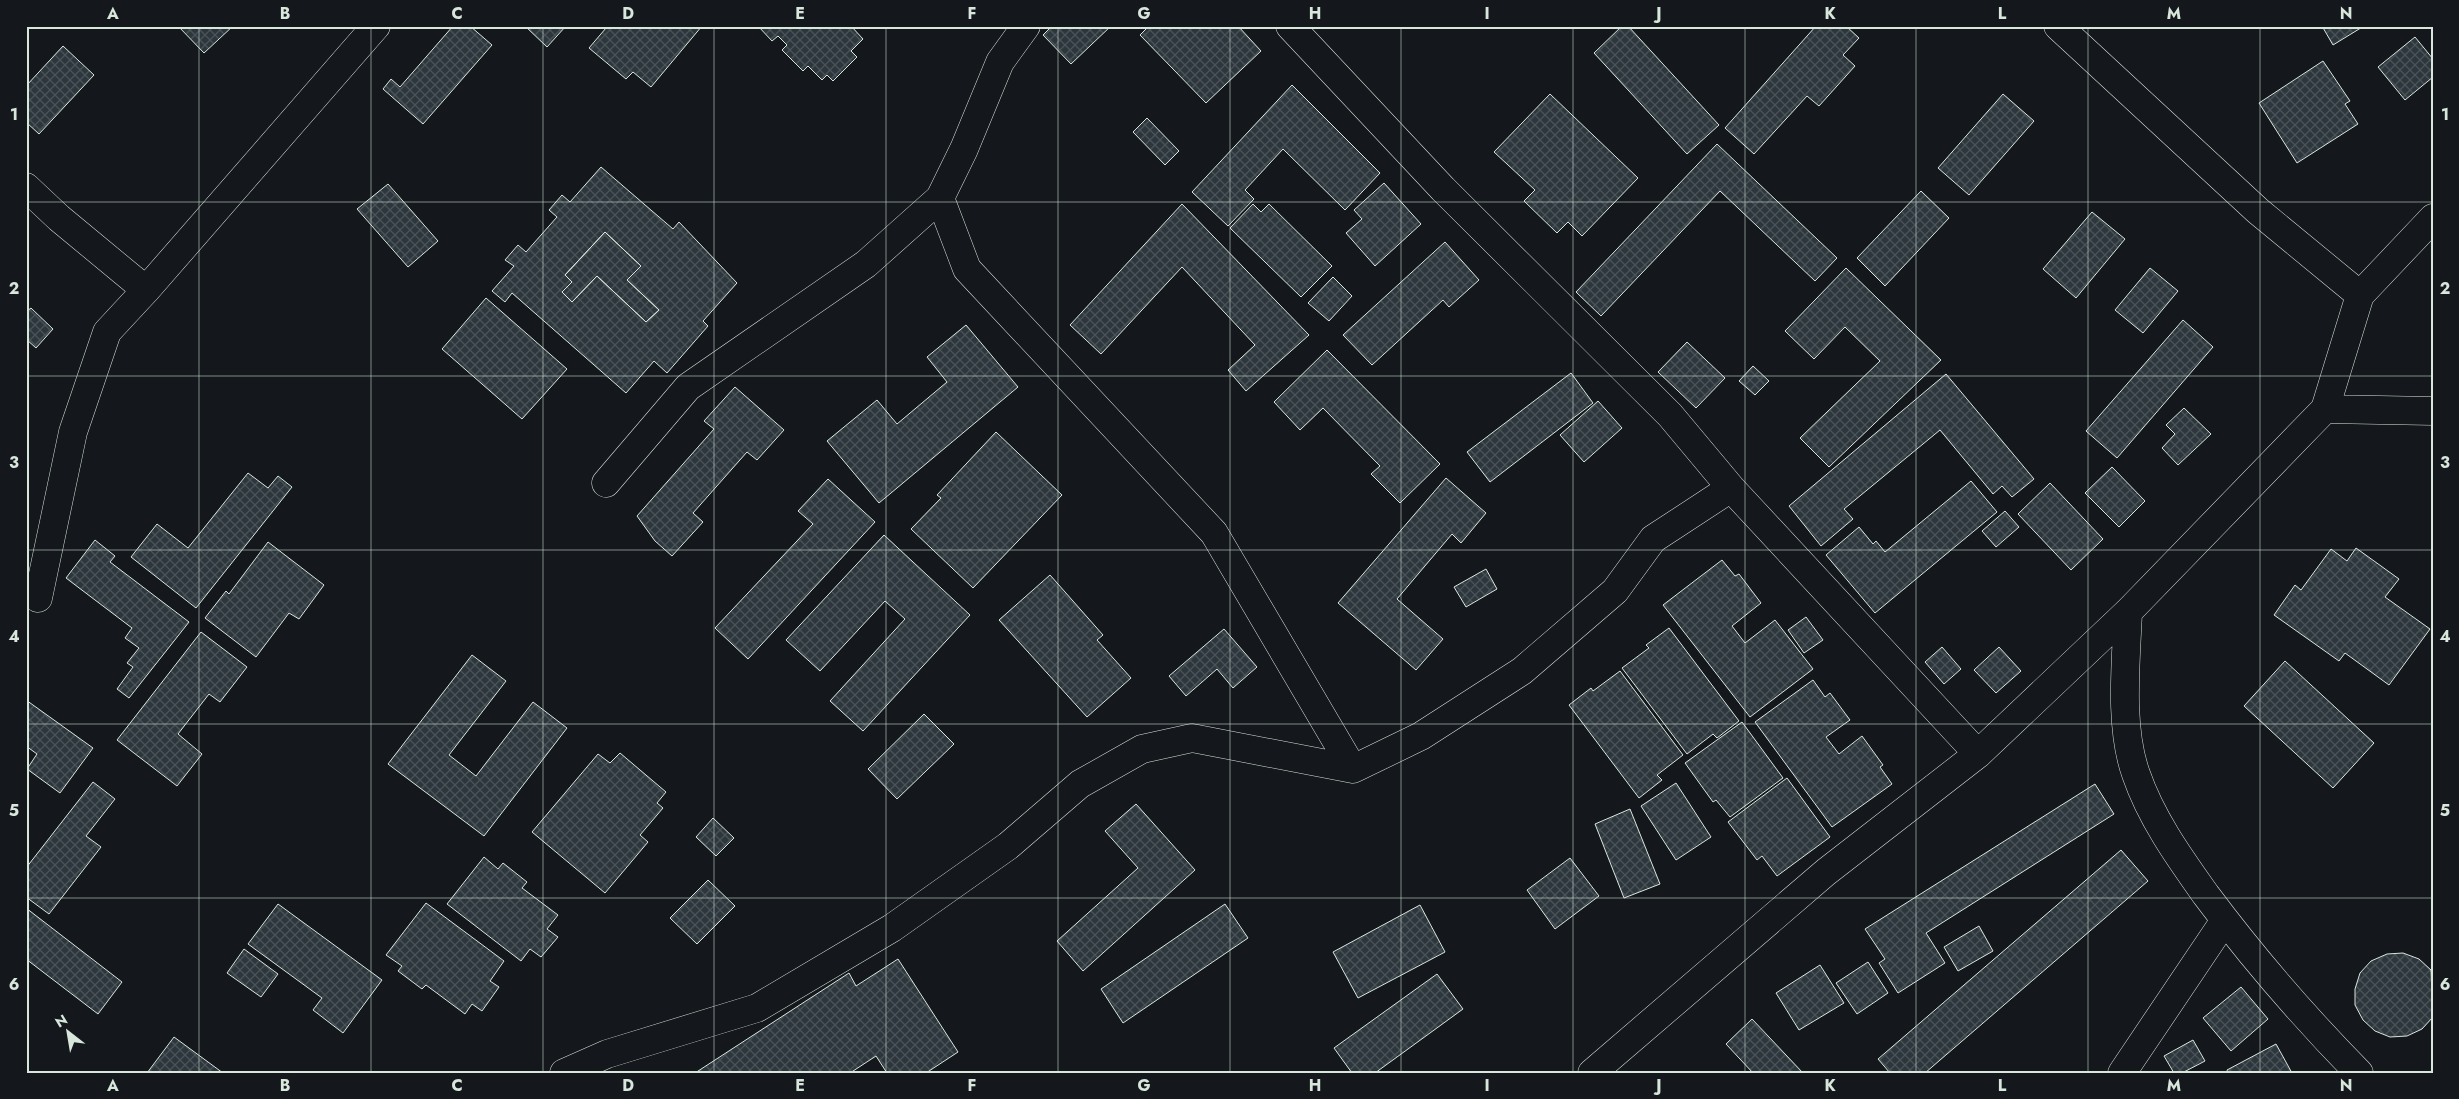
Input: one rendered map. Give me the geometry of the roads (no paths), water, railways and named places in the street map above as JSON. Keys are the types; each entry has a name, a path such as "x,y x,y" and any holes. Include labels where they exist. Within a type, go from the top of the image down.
{"street":[{"path":"38,598 73,432 107,332 146,290 376,26"},
{"path":"606,483 688,387 866,264 940,198 964,150 1000,62 1026,26"},
{"path":"1290,26 1444,189 1670,415 1731,488 1978,754"},
{"path":"2058,26 2258,211 2360,295"},
{"path":"26,187 59,218 146,290"},
{"path":"940,198 966,269 1214,533 1353,769"},
{"path":"1592,1073 1826,872 1978,754 2128,612 2325,409 2360,295 2431,227"},
{"path":"2325,409 2433,411"},
{"path":"564,1073 607,1054 756,1008 892,928 1008,846 1080,784 1142,749 1192,738 1353,769 1421,736 1522,671 1615,591 1653,539 1731,488"},
{"path":"2128,612 2125,715 2136,774 2171,846 2225,920 2310,1023 2359,1073"},
{"path":"2122,1073 2225,920"}]}
